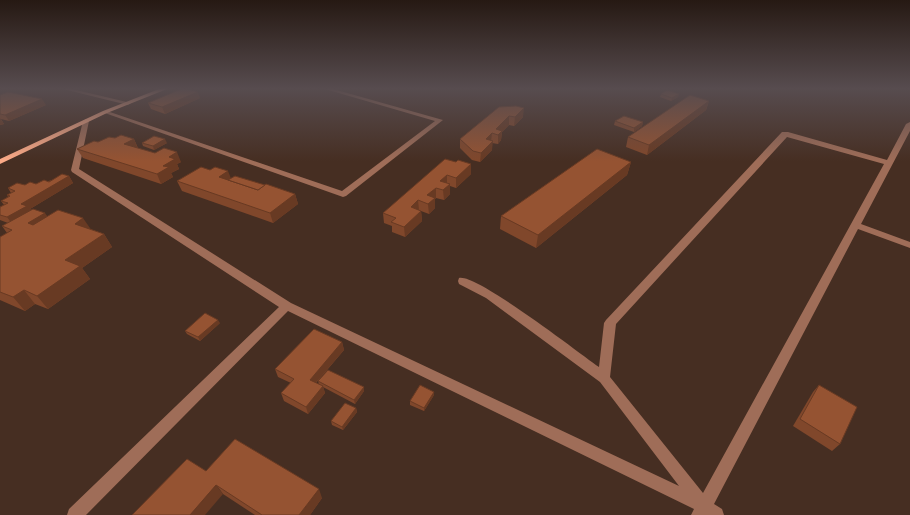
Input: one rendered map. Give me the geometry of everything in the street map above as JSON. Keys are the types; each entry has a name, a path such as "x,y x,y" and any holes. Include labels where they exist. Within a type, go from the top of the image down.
{"main road":[{"path":"0,162 103,113"}],"street":[{"path":"108,113 343,194 440,120 415,113"},
{"path":"86,121 75,170 287,306 706,512"},
{"path":"706,512 910,124"},
{"path":"604,378 610,323 785,134 889,163"},
{"path":"856,225 910,245"},
{"path":"462,281 490,295 604,378 706,512"},
{"path":"75,515 287,306"}],"building":[{"path":"0,113 10,113 5,115"},
{"path":"492,113 519,113 515,117 509,116 496,129 502,131 498,135 492,133 486,139 493,141 481,153 473,151 460,139"},
{"path":"663,113 693,113 649,145 628,137"},
{"path":"624,116 643,122 634,128 615,121"},
{"path":"121,135 134,139 124,144 155,153 164,148 177,152 169,157 175,159 163,166 169,167 157,174 77,149 94,141 98,142 109,137 115,138"},
{"path":"154,136 165,139 153,146 142,143"},
{"path":"597,149 631,162 538,235 501,216"},
{"path":"445,159 456,162 458,160 471,164 456,178 447,175 440,181 450,184 443,190 436,188 427,195 435,198 428,204 418,200 411,207 421,211 404,227 391,222 396,218 383,213"},
{"path":"201,167 210,170 215,167 228,171 219,177 258,190 266,184 295,194 270,213 177,181"},
{"path":"62,174 69,176 21,204 27,206 7,217 0,215 0,207 8,203 1,201 10,196 7,195 15,191 8,188 17,183 25,185 30,182 36,184 44,180 49,182"},
{"path":"235,176 265,185 258,190 228,180"},
{"path":"33,209 45,213 28,223 33,225 58,210 83,218 75,224 104,234 65,260 80,266 37,296 24,290 13,297 0,292 0,237 12,230 2,226"},
{"path":"205,313 218,320 198,337 185,331"},
{"path":"314,329 342,342 310,380 323,386 306,407 281,393 294,379 275,369"},
{"path":"328,370 364,387 354,400 318,381"},
{"path":"420,385 434,392 424,408 410,401"},
{"path":"819,385 857,407 840,444 800,419"},
{"path":"345,403 356,408 342,427 331,421"},
{"path":"235,439 319,489 299,515 262,515 216,485 190,515 132,515 187,459 206,471"}]}
